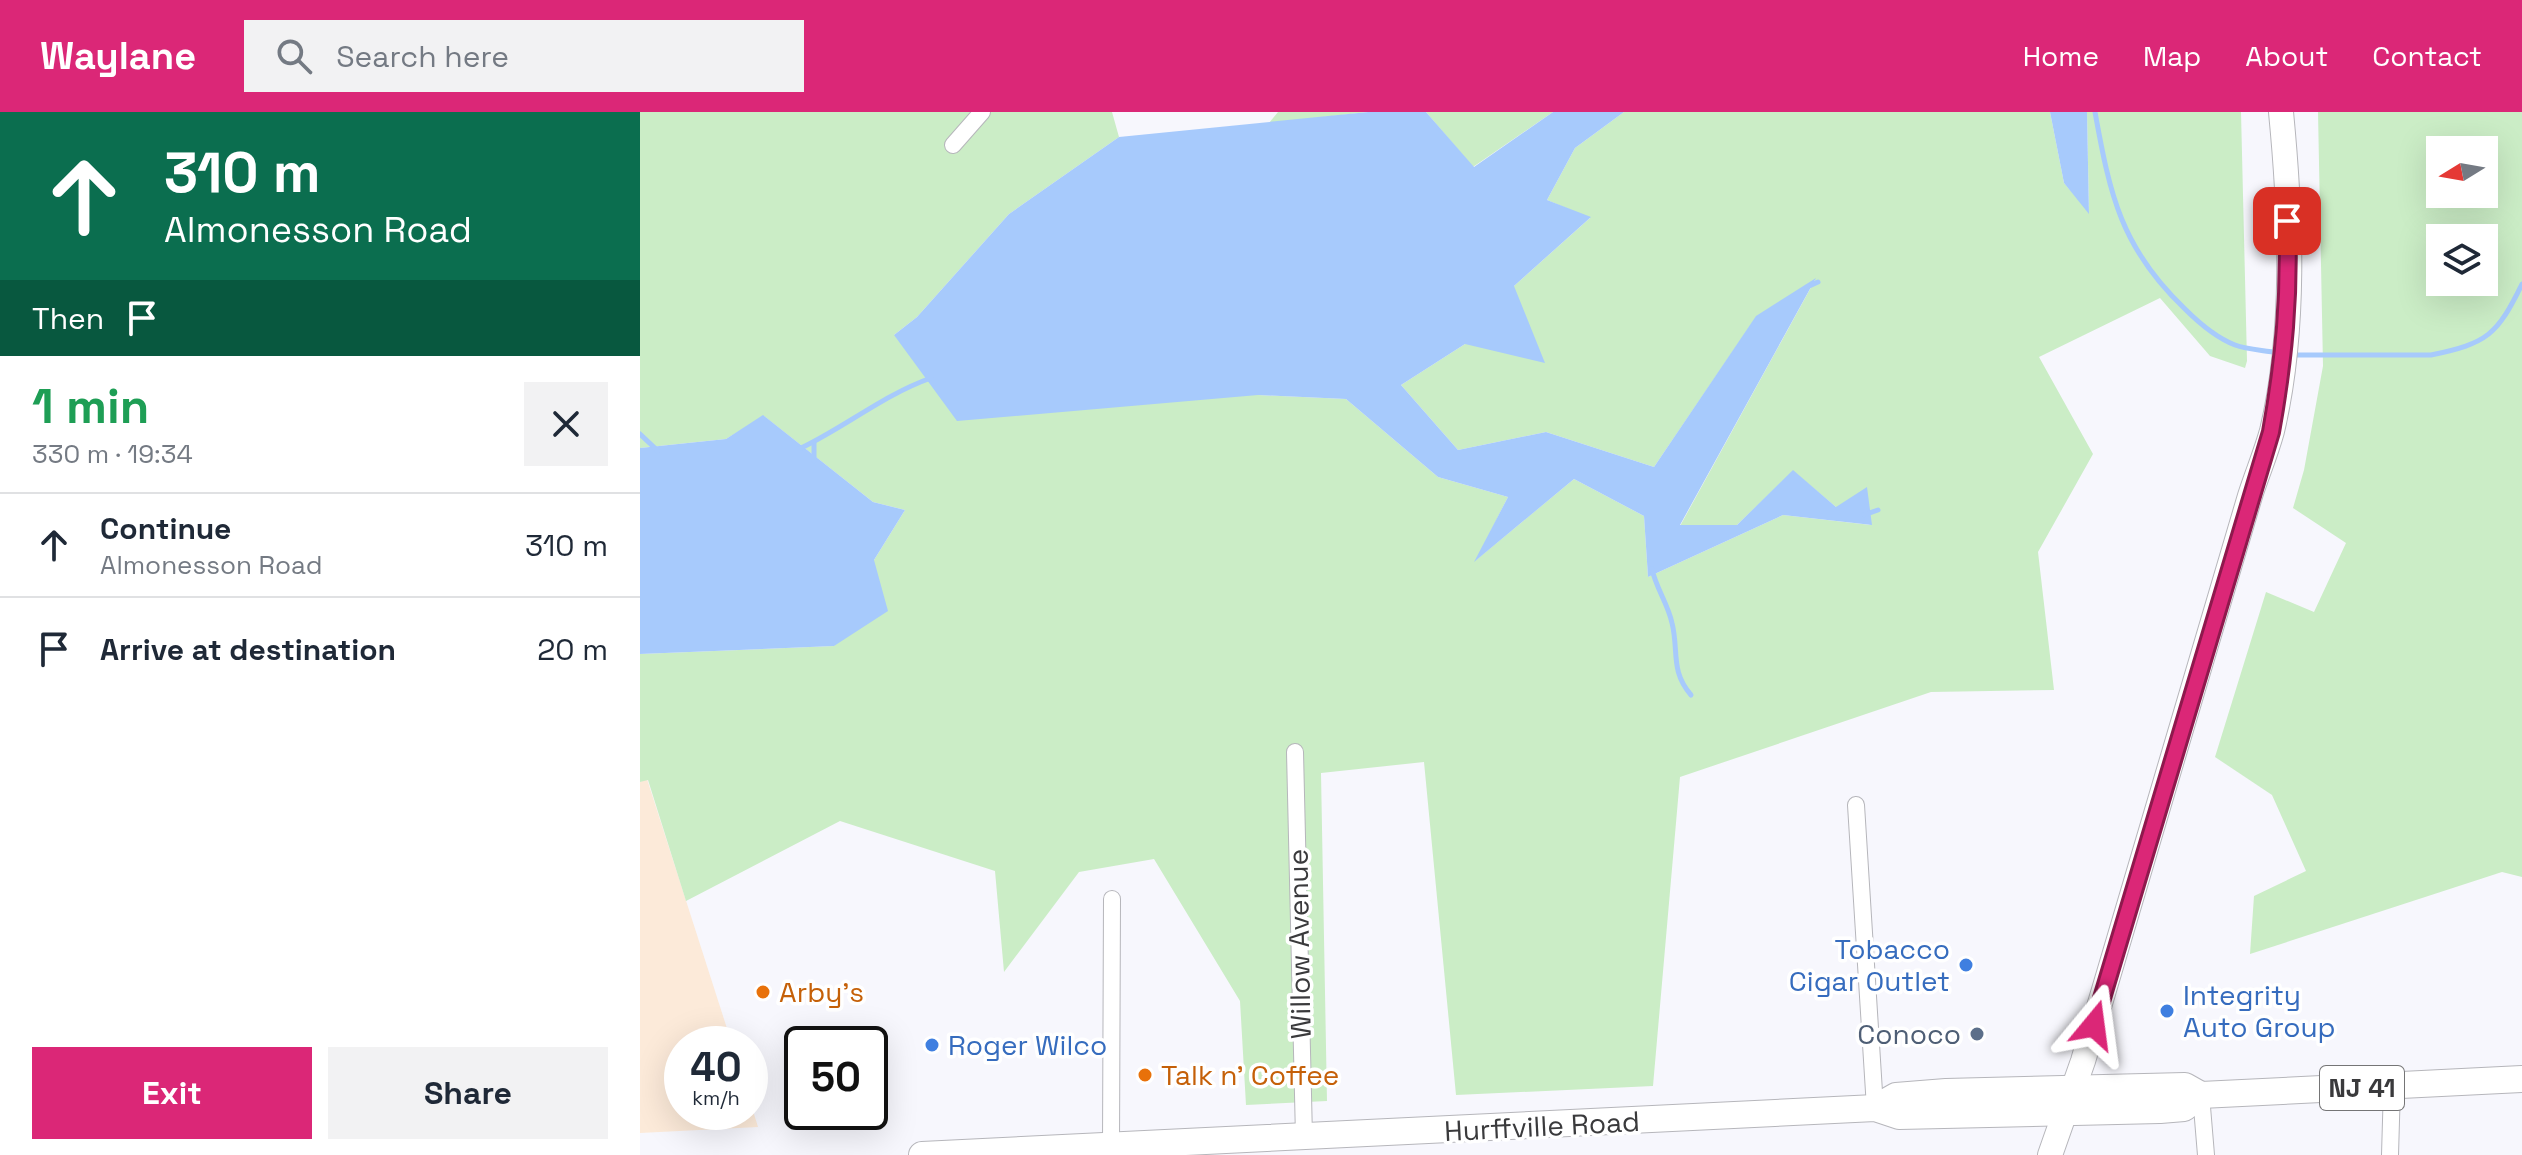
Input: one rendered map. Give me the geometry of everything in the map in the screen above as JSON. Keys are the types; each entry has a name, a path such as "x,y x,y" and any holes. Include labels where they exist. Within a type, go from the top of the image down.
{"main road":[{"path":"2050,1155 2083,1061 2271,432 2284,360 2289,282 2281,112"},
{"name":"Hurffville Road","path":"922,1155 1875,1108 1896,1096 2068,1100 2184,1108 2201,1095 2522,1079"}],"street":[{"path":"953,145 982,112"},
{"name":"Willow Avenue","path":"1295,752 1304,1137"},
{"path":"1856,805 1875,1108"},
{"path":"1111,1145 1112,899"},
{"path":"2390,1155 2392,1086"},
{"path":"2201,1095 2206,1155"}],"shaded area":[{"path":"647,779 726,1026 664,1026 664,1130 699,1130 640,1133 640,782"}],"green space":[{"path":"640,112 1112,112 1119,137 1009,214 917,317 894,335 1258,395 1346,399 1438,477 1508,497 1476,560 1574,479 1644,516 1648,577 1783,515 1871,525 1836,507 1793,471 1737,525 1680,526 1815,280 1756,317 1654,467 1546,432 1458,450 1401,385 1465,344 1514,286 1590,218 1547,200 1575,148 1624,112 2050,112 2064,183 2089,212 2087,112 2241,112 2247,361 2245,368 2210,356 2160,298 2039,357 2093,454 2038,552 2054,690 1931,692 1680,777 1653,1086 1456,1095 1424,762 1321,773 1327,1101 1246,1105 1240,1001 1154,859 1079,872 1004,972 995,871 840,821 686,901 648,780 640,782 640,654 834,646 874,560 905,510 873,502 764,416 726,439 640,448"},
{"path":"1278,112 1368,112 1269,123"},
{"path":"1426,112 1553,112 1473,167"},
{"path":"2318,112 2522,112 2522,877 2502,872 2250,954 2254,896 2306,871 2272,795 2215,757 2266,592 2314,612 2346,543 2293,508 2304,470 2323,366"}],"water":[{"path":"1368,112 1426,112 1474,167 1553,112 1624,112 1575,148 1547,200 1591,217 1514,286 1545,363 1465,344 1401,385 1458,450 1546,432 1654,467 1756,316 1816,278 1680,525 1737,525 1793,470 1836,507 1867,487 1872,525 1783,515 1648,577 1644,516 1574,479 1474,562 1508,497 1438,477 1346,399 1258,395 957,421 894,335 917,317 1009,214 1119,137"},
{"path":"2050,112 2087,112 2089,214 2064,183"},
{"path":"763,415 873,502 905,510 874,560 888,611 834,646 640,654 640,448 726,439"}],"waterway":[{"path":"2095,112 2113,195 2132,242 2146,264 2185,309 2215,334 2240,347 2278,353"},
{"path":"1807,287 1818,282"},
{"path":"2292,355 2431,355 2466,346 2497,326 2522,284"},
{"path":"799,449 896,393 931,378"},
{"path":"640,434 658,451"},
{"path":"814,442 814,461"},
{"path":"1864,515 1878,510"},
{"path":"1652,569 1672,623 1680,678 1691,695"}],"place":[{"name":"Tobacco Cigar Outlet","path":"1966,965"},
{"name":"Arby's","path":"763,992"},
{"name":"Integrity Auto Group","path":"2167,1011"},
{"name":"Conoco","path":"1977,1034"},
{"name":"Roger Wilco","path":"932,1045"},
{"name":"Talk n' Coffee","path":"1145,1075"}],"route":[{"path":"2094,1025 2271,432 2284,360 2289,282 2287,221"}]}
